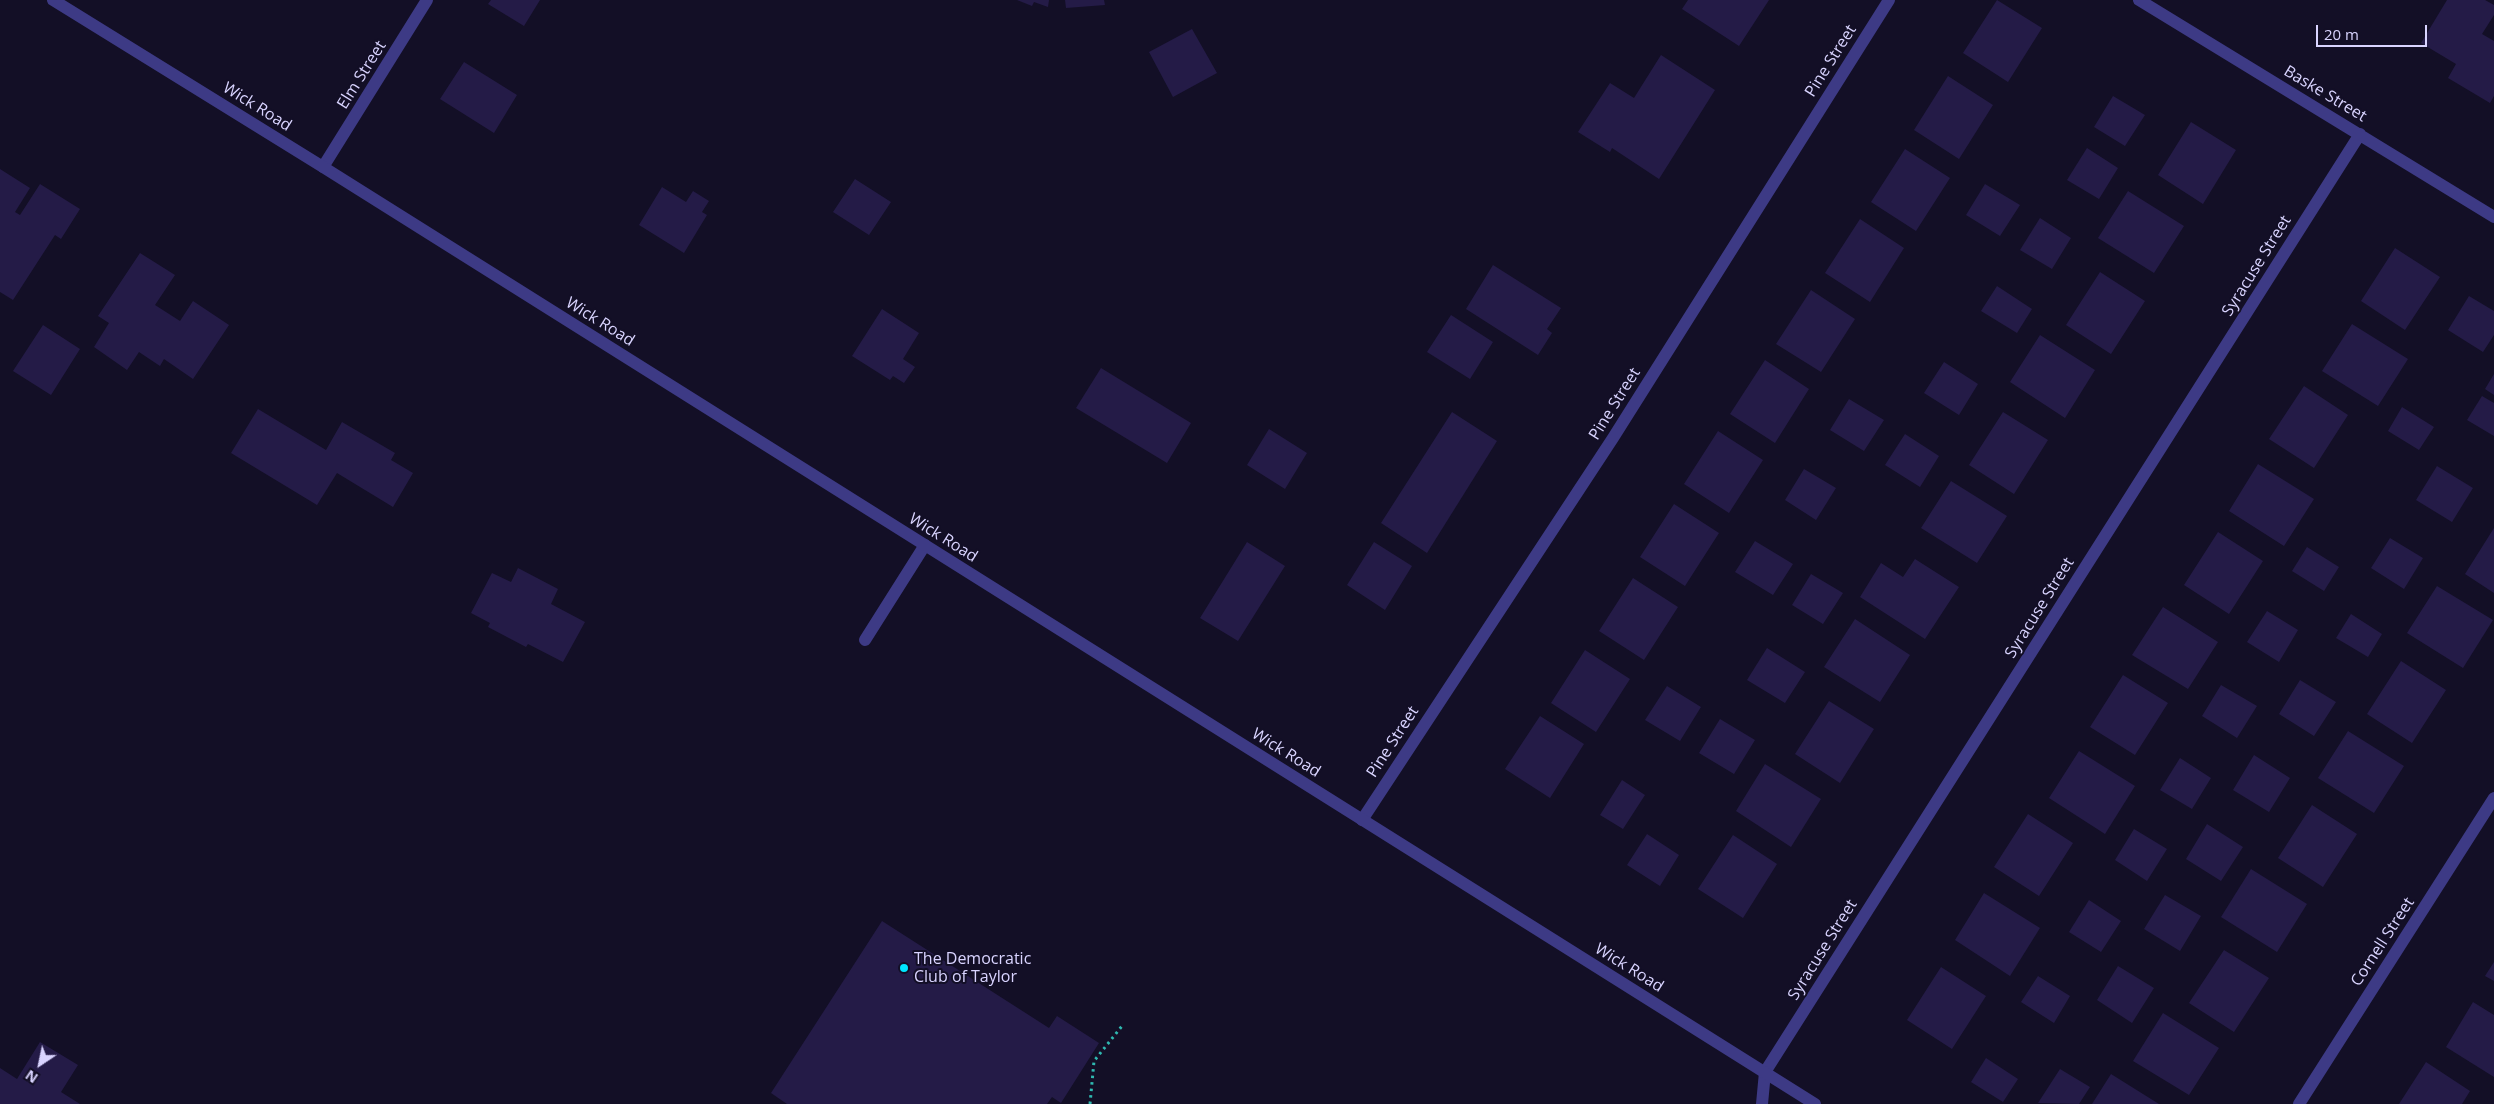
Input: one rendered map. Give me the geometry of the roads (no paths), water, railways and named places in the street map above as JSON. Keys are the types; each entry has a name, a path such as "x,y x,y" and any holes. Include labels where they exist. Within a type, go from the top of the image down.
{"street":[{"name":"Wick Road","path":"53,0 323,167 1815,1104"},
{"name":"Elm Street","path":"323,167 427,0"},
{"name":"Pine Street","path":"1362,820 1613,438 1889,0"},
{"name":"Baske Street","path":"2139,0 2494,217"},
{"name":"Syracuse Street","path":"1762,1104 1764,1072 2360,134"},
{"path":"866,640 925,546"},
{"name":"Cornell Street","path":"2298,1104 2494,798"}],"place":[{"name":"The Democratic Club of Taylor","path":"904,968"}]}
